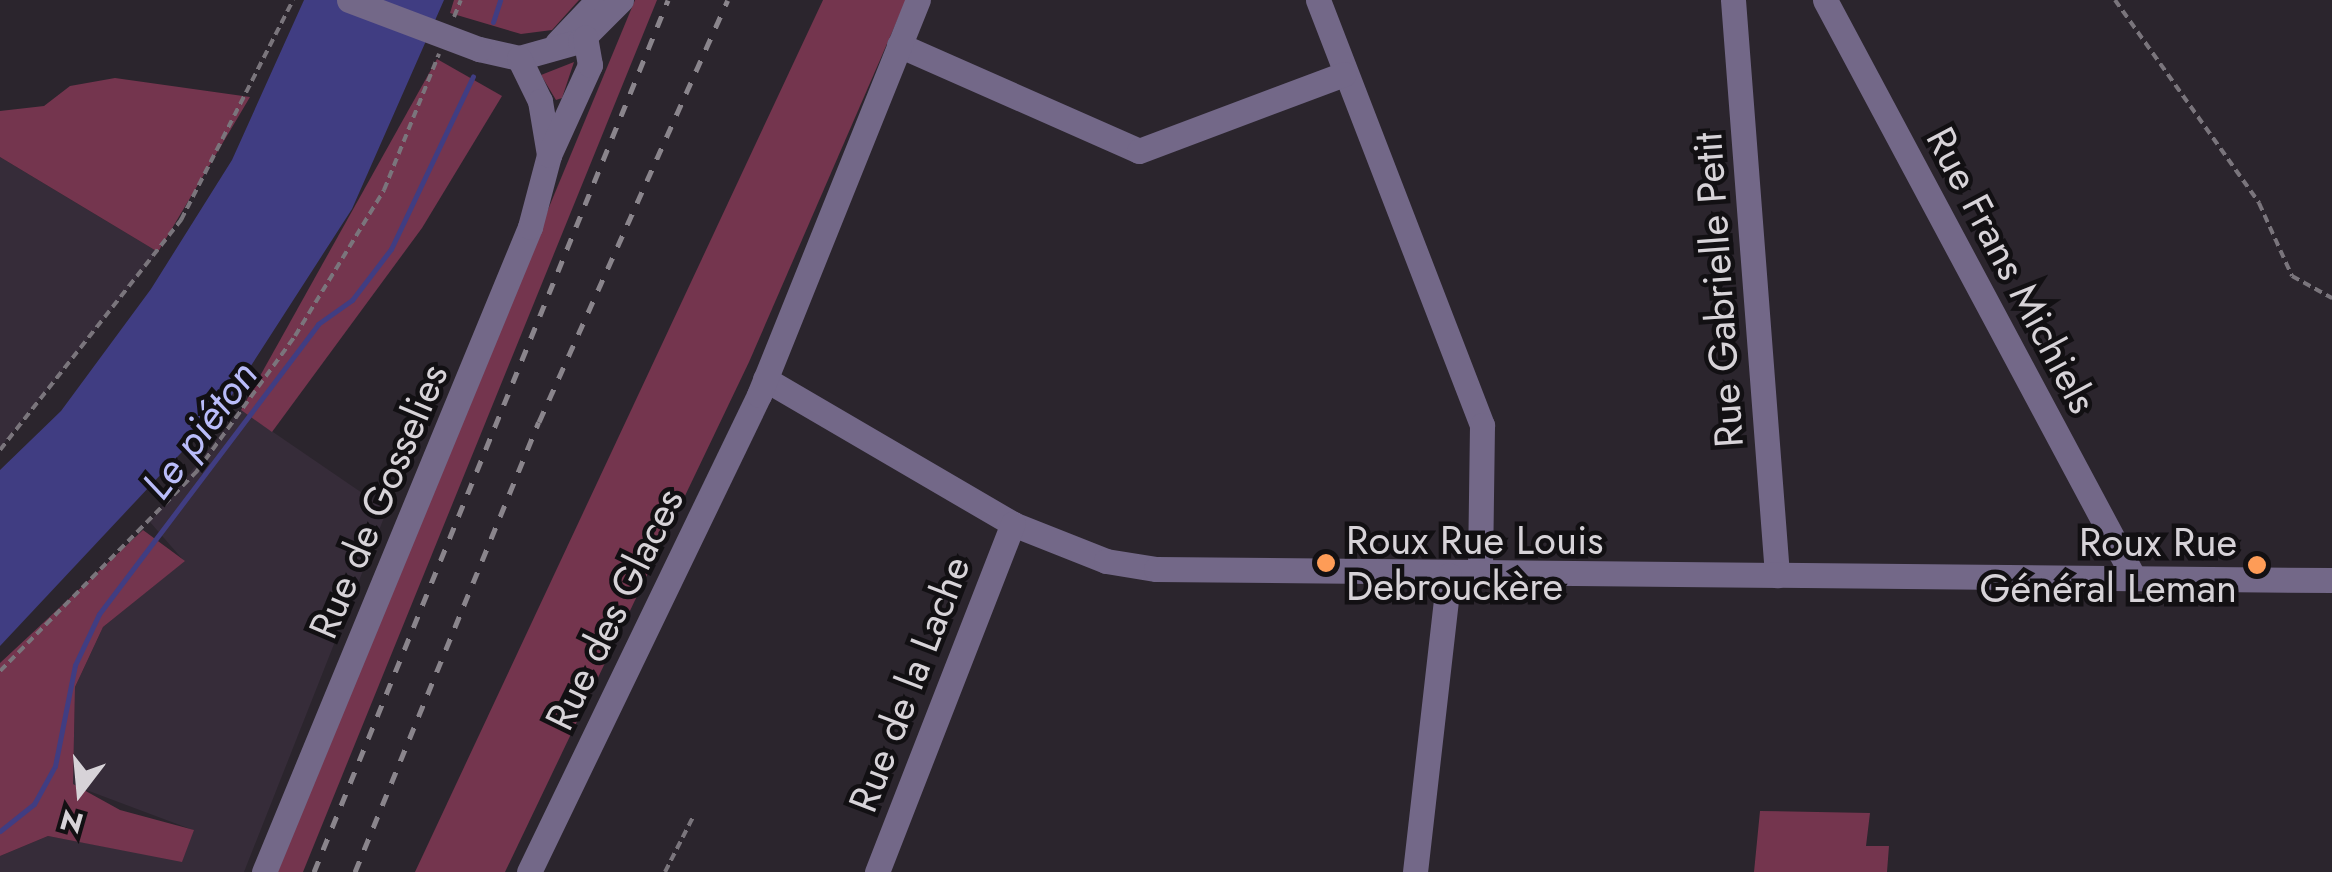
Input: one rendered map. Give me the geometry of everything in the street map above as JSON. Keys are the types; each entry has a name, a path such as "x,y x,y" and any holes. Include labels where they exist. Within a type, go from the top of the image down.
{"street":[{"path":"349,0 479,49 531,55 583,39 620,0"},
{"path":"531,55 598,0"},
{"name":"Rue des Glaces","path":"529,872 766,378 918,0"},
{"path":"1318,0 1482,425 1480,575"},
{"name":"Rue Gabrielle Petit","path":"1733,0 1777,575"},
{"name":"Rue Frans Michiels","path":"1826,0 2133,576"},
{"name":"Rue de Gosselies","path":"264,872 460,404 549,155 590,65 583,39"},
{"path":"899,46 1139,151 1344,74"},
{"name":"Rue de Gosselies","path":"531,55 549,155"},
{"path":"766,378 1013,524 1106,561 1156,569 2332,580"},
{"name":"Rue de la Lache","path":"878,872 1013,524"},
{"path":"1415,872 1449,574"}],"path":[{"path":"0,450 181,220 294,0"},
{"path":"450,29 461,0"},
{"path":"2115,0 2259,204 2292,276 2332,298"},
{"path":"0,670 197,470 295,336 384,190 444,44"},
{"path":"666,872 694,815"}],"shaded area":[{"path":"454,0 579,0 552,30 521,34 450,13"},
{"path":"635,0 657,0 303,872 273,872"},
{"path":"823,0 906,0 749,362 505,872 415,872"},
{"path":"437,59 502,96 422,228 272,432 241,410"},
{"path":"574,62 562,98 556,100 541,75"},
{"path":"115,78 250,97 158,252 0,157 0,111 44,106 70,86"},
{"path":"0,157 158,252 0,448"},
{"path":"241,410 387,510 244,872 0,872 0,856 48,836 182,861 193,830 73,785 75,687 103,627 184,561 150,522"},
{"path":"143,530 185,561 103,627 75,687 73,784 120,810 194,830 182,862 48,836 0,856 0,663"},
{"path":"1760,811 1870,813 1866,846 1889,846 1887,872 1754,872"}],"water":[{"path":"304,0 444,0 352,209 225,406 0,646 0,470 61,411 151,289 232,160"}],"waterway":[{"name":"Le piéton","path":"493,22 500,0"},
{"name":"Le piéton","path":"0,831 34,804 55,766 75,665 99,614 318,324 352,300 391,249 473,76"}],"railway":[{"path":"314,872 668,0"},
{"path":"355,872 539,422 728,0"}],"place":[{"name":"Roux Rue Louis Debrouckère","path":"1326,563"},
{"name":"Roux Rue Général Leman","path":"2257,565"}]}
